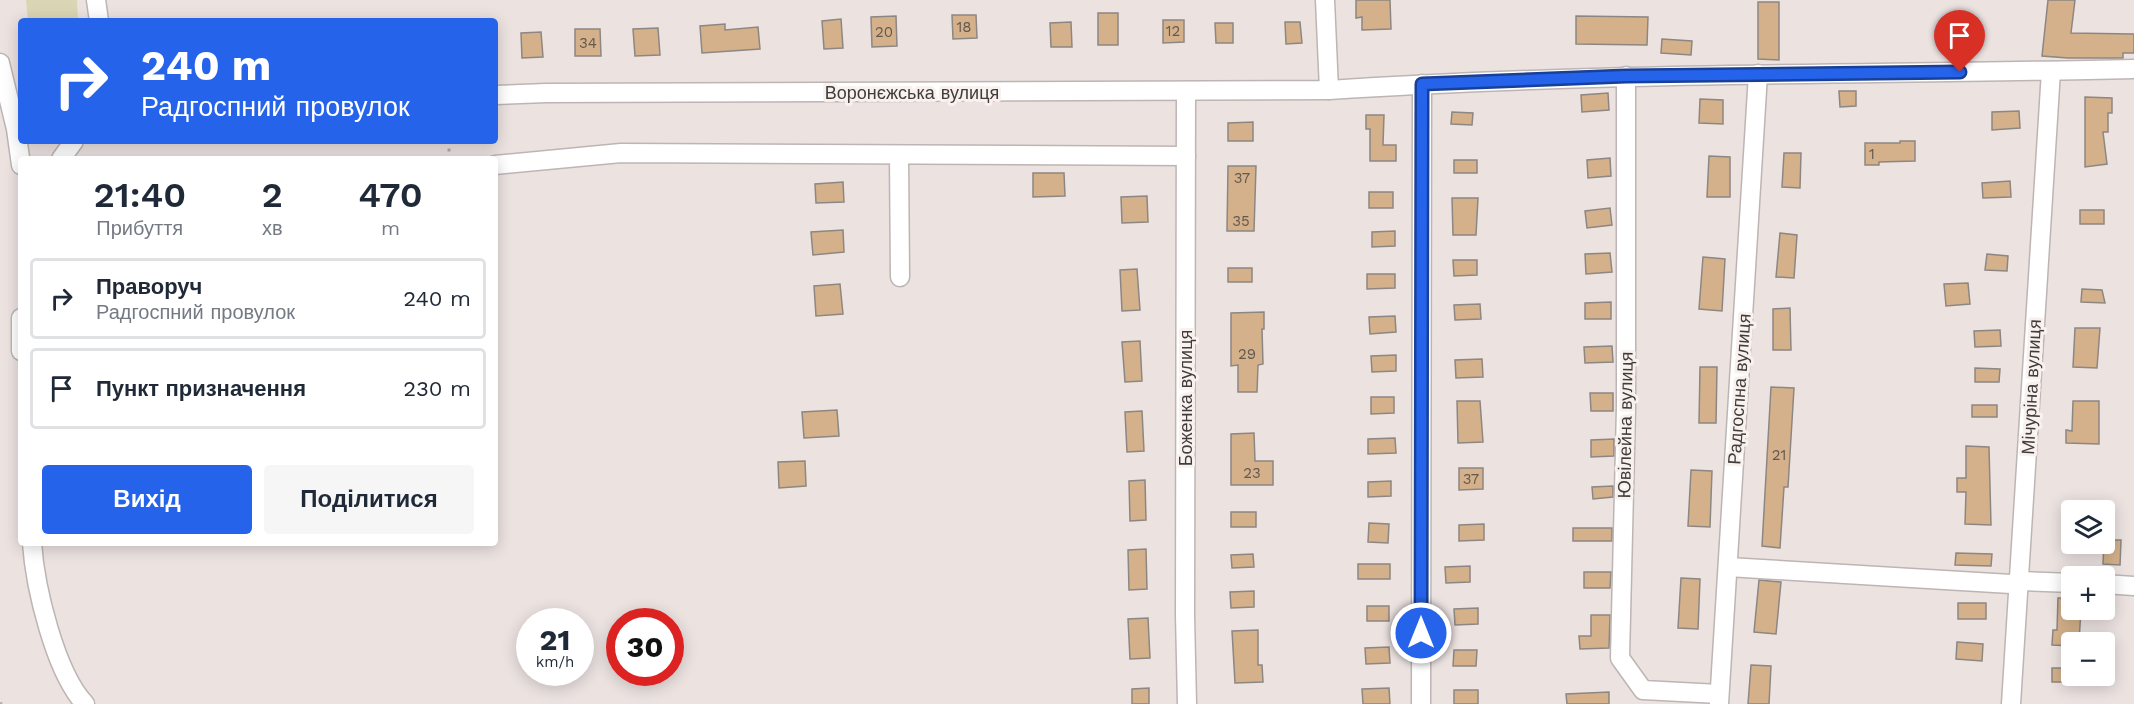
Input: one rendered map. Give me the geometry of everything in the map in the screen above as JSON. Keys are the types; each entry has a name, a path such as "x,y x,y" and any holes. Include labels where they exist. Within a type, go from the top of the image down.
{"street":[{"path":"96,0 99,18"},
{"path":"1325,0 1329,90"},
{"path":"0,63 18,143"},
{"name":"Воронєжська вулиця","path":"498,95 1329,90 1626,76 2134,69"},
{"name":"Мічуріна вулиця","path":"2011,704 2050,71"},
{"name":"Радгоспна вулиця","path":"1719,699 1758,74"},
{"name":"Ювілейна вулиця","path":"1626,76 1626,407 1620,658 1643,690 1719,699"},
{"path":"1421,704 1422,84"},
{"name":"Боженка вулиця","path":"1186,91 1185,615 1187,704"},
{"path":"498,165 621,153 1186,156"},
{"path":"899,156 900,277"},
{"path":"32,546 33,566 51,640 77,696 85,704"},
{"path":"1728,567 2011,584 2019,581 2061,583"},
{"path":"2115,585 2134,586"}],"shaded area":[{"path":"26,0 77,0 78,18 28,18"}],"building":[{"path":"1356,0 1390,0 1391,29 1362,30 1362,17 1356,18"},
{"path":"2048,0 2075,0 2071,33 2134,34 2134,53 2123,53 2123,58 2042,56"},
{"path":"1758,2 1779,2 1779,60 1758,59"},
{"path":"1098,13 1118,13 1118,45 1098,45"},
{"path":"952,15 976,15 977,38 953,39"},
{"path":"896,16 897,46 872,47 871,17"},
{"path":"1576,16 1648,17 1647,45 1576,44"},
{"path":"841,19 843,48 824,49 822,21"},
{"path":"1163,20 1184,20 1184,42 1163,43"},
{"path":"1071,22 1072,47 1051,47 1050,23"},
{"path":"1285,22 1300,22 1302,43 1286,44"},
{"path":"1215,23 1233,23 1233,43 1216,43"},
{"path":"725,24 725,30 758,27 760,49 702,53 700,26"},
{"path":"658,28 660,55 635,56 633,29"},
{"path":"575,29 600,29 601,56 575,56"},
{"path":"541,32 543,57 522,58 521,33"},
{"path":"1662,39 1692,41 1691,55 1661,53"},
{"path":"1839,91 1856,91 1856,106 1840,107"},
{"path":"1608,93 1609,110 1582,112 1581,95"},
{"path":"2085,97 2112,98 2112,113 2108,113 2108,132 2103,132 2107,164 2085,167"},
{"path":"1700,99 1723,100 1723,124 1699,123"},
{"path":"2019,111 2020,128 1992,130 1992,112"},
{"path":"1452,112 1473,113 1472,125 1451,124"},
{"path":"1366,115 1384,115 1383,145 1396,145 1396,161 1370,161 1370,129 1366,129"},
{"path":"1253,122 1253,141 1228,141 1228,123"},
{"path":"1900,141 1915,141 1915,161 1879,162 1879,165 1865,165 1865,143 1900,143"},
{"path":"1784,153 1801,153 1800,188 1782,187"},
{"path":"1709,156 1730,157 1730,197 1707,197"},
{"path":"1610,158 1611,176 1588,178 1587,160"},
{"path":"1454,160 1477,160 1477,173 1454,173"},
{"path":"1228,166 1256,166 1254,231 1227,231"},
{"path":"1033,173 1064,173 1065,196 1033,197"},
{"path":"2010,181 2011,197 1983,198 1982,183"},
{"path":"843,182 844,202 816,203 815,184"},
{"path":"1369,192 1393,192 1393,208 1369,208"},
{"path":"1147,196 1148,222 1122,223 1121,197"},
{"path":"1452,198 1478,198 1476,235 1453,235"},
{"path":"1610,208 1612,225 1587,228 1585,211"},
{"path":"2080,210 2104,210 2104,224 2080,224"},
{"path":"843,230 844,252 813,255 811,232"},
{"path":"1395,231 1395,246 1372,247 1372,232"},
{"path":"1780,233 1797,235 1794,278 1776,277"},
{"path":"1610,253 1612,272 1586,274 1585,254"},
{"path":"1987,254 2008,256 2007,271 1985,270"},
{"path":"1703,257 1725,259 1722,311 1699,309"},
{"path":"1453,260 1477,260 1477,275 1454,276"},
{"path":"1228,268 1252,268 1252,282 1228,282"},
{"path":"1137,269 1140,310 1122,311 1120,270"},
{"path":"1367,274 1395,274 1395,288 1367,289"},
{"path":"1968,283 1970,304 1946,306 1944,284"},
{"path":"840,284 843,314 816,316 814,286"},
{"path":"2082,289 2102,290 2105,303 2081,302"},
{"path":"1611,302 1611,319 1585,319 1585,303"},
{"path":"1480,304 1481,319 1455,320 1454,305"},
{"path":"1790,308 1791,350 1773,350 1773,309"},
{"path":"1264,312 1263,364 1258,365 1257,392 1238,392 1238,365 1231,366 1231,313"},
{"path":"1395,316 1396,332 1370,334 1369,317"},
{"path":"2075,328 2100,328 2097,368 2073,367"},
{"path":"2000,330 2001,346 1975,347 1974,331"},
{"path":"1140,341 1142,381 1125,382 1122,342"},
{"path":"1612,346 1613,362 1585,363 1584,347"},
{"path":"1396,355 1396,371 1372,372 1371,356"},
{"path":"1482,359 1483,377 1456,378 1455,360"},
{"path":"1700,367 1717,367 1716,423 1699,423"},
{"path":"1975,368 2000,369 1999,382 1975,382"},
{"path":"1771,387 1794,388 1788,487 1784,487 1780,548 1762,546"},
{"path":"1590,393 1613,393 1613,411 1591,411"},
{"path":"1371,397 1394,397 1394,413 1371,414"},
{"path":"1457,401 1480,401 1483,442 1458,443"},
{"path":"2073,401 2099,401 2099,444 2066,443 2066,430 2072,431"},
{"path":"1972,405 1997,405 1997,417 1972,417"},
{"path":"837,410 839,436 804,438 802,412"},
{"path":"1142,411 1144,451 1127,452 1125,412"},
{"path":"1254,433 1255,461 1273,461 1273,485 1231,485 1231,434"},
{"path":"1395,438 1396,453 1368,454 1368,439"},
{"path":"1614,439 1614,456 1591,457 1591,440"},
{"path":"1966,446 1989,447 1991,525 1965,524 1966,492 1957,492 1957,478 1966,478"},
{"path":"805,461 806,486 779,488 778,462"},
{"path":"1459,468 1483,468 1483,489 1459,490"},
{"path":"1691,470 1712,471 1710,527 1688,526"},
{"path":"1145,480 1146,520 1130,521 1129,481"},
{"path":"1391,481 1391,496 1368,497 1368,482"},
{"path":"1613,486 1613,497 1593,499 1592,487"},
{"path":"1231,512 1256,512 1256,527 1231,527"},
{"path":"1369,523 1389,524 1388,543 1368,542"},
{"path":"1484,524 1484,540 1459,541 1459,525"},
{"path":"1573,528 1612,528 1612,541 1573,541"},
{"path":"2115,540 2121,540 2120,565 2103,564 2103,554 2115,554"},
{"path":"1146,549 1147,589 1129,590 1128,550"},
{"path":"1956,553 1992,554 1991,566 1955,565"},
{"path":"1253,554 1254,567 1232,568 1231,555"},
{"path":"1358,564 1390,564 1390,579 1358,579"},
{"path":"1470,566 1470,582 1446,583 1445,567"},
{"path":"1584,572 1611,572 1610,588 1584,588"},
{"path":"1681,578 1700,579 1698,629 1678,628"},
{"path":"1759,580 1781,582 1776,634 1754,632"},
{"path":"1254,591 1254,607 1231,608 1230,592"},
{"path":"2058,598 2061,598 2061,620 2080,620 2080,632 2061,632 2061,645 2052,645 2053,630 2057,630"},
{"path":"1958,603 1986,603 1986,619 1958,619"},
{"path":"1367,606 1389,606 1389,621 1367,621"},
{"path":"1478,608 1478,624 1455,625 1454,609"},
{"path":"1591,615 1610,615 1609,648 1580,649 1579,636 1591,636"},
{"path":"1148,618 1150,658 1130,659 1128,619"},
{"path":"1258,630 1258,665 1262,665 1263,682 1235,683 1232,631"},
{"path":"1957,642 1983,644 1982,661 1956,659"},
{"path":"1389,647 1390,663 1366,664 1365,648"},
{"path":"1454,650 1477,650 1476,666 1453,666"},
{"path":"1751,665 1771,666 1769,704 1748,704"},
{"path":"2052,668 2061,668 2061,682 2052,682"},
{"path":"1149,688 1149,704 1132,704 1132,689"},
{"path":"1389,688 1390,704 1363,704 1362,689"},
{"path":"1454,690 1478,690 1478,704 1454,704"},
{"path":"1609,692 1609,704 1567,704 1566,694"}],"route":[{"path":"1421,633 1422,84 1626,76 1960,72"}]}
